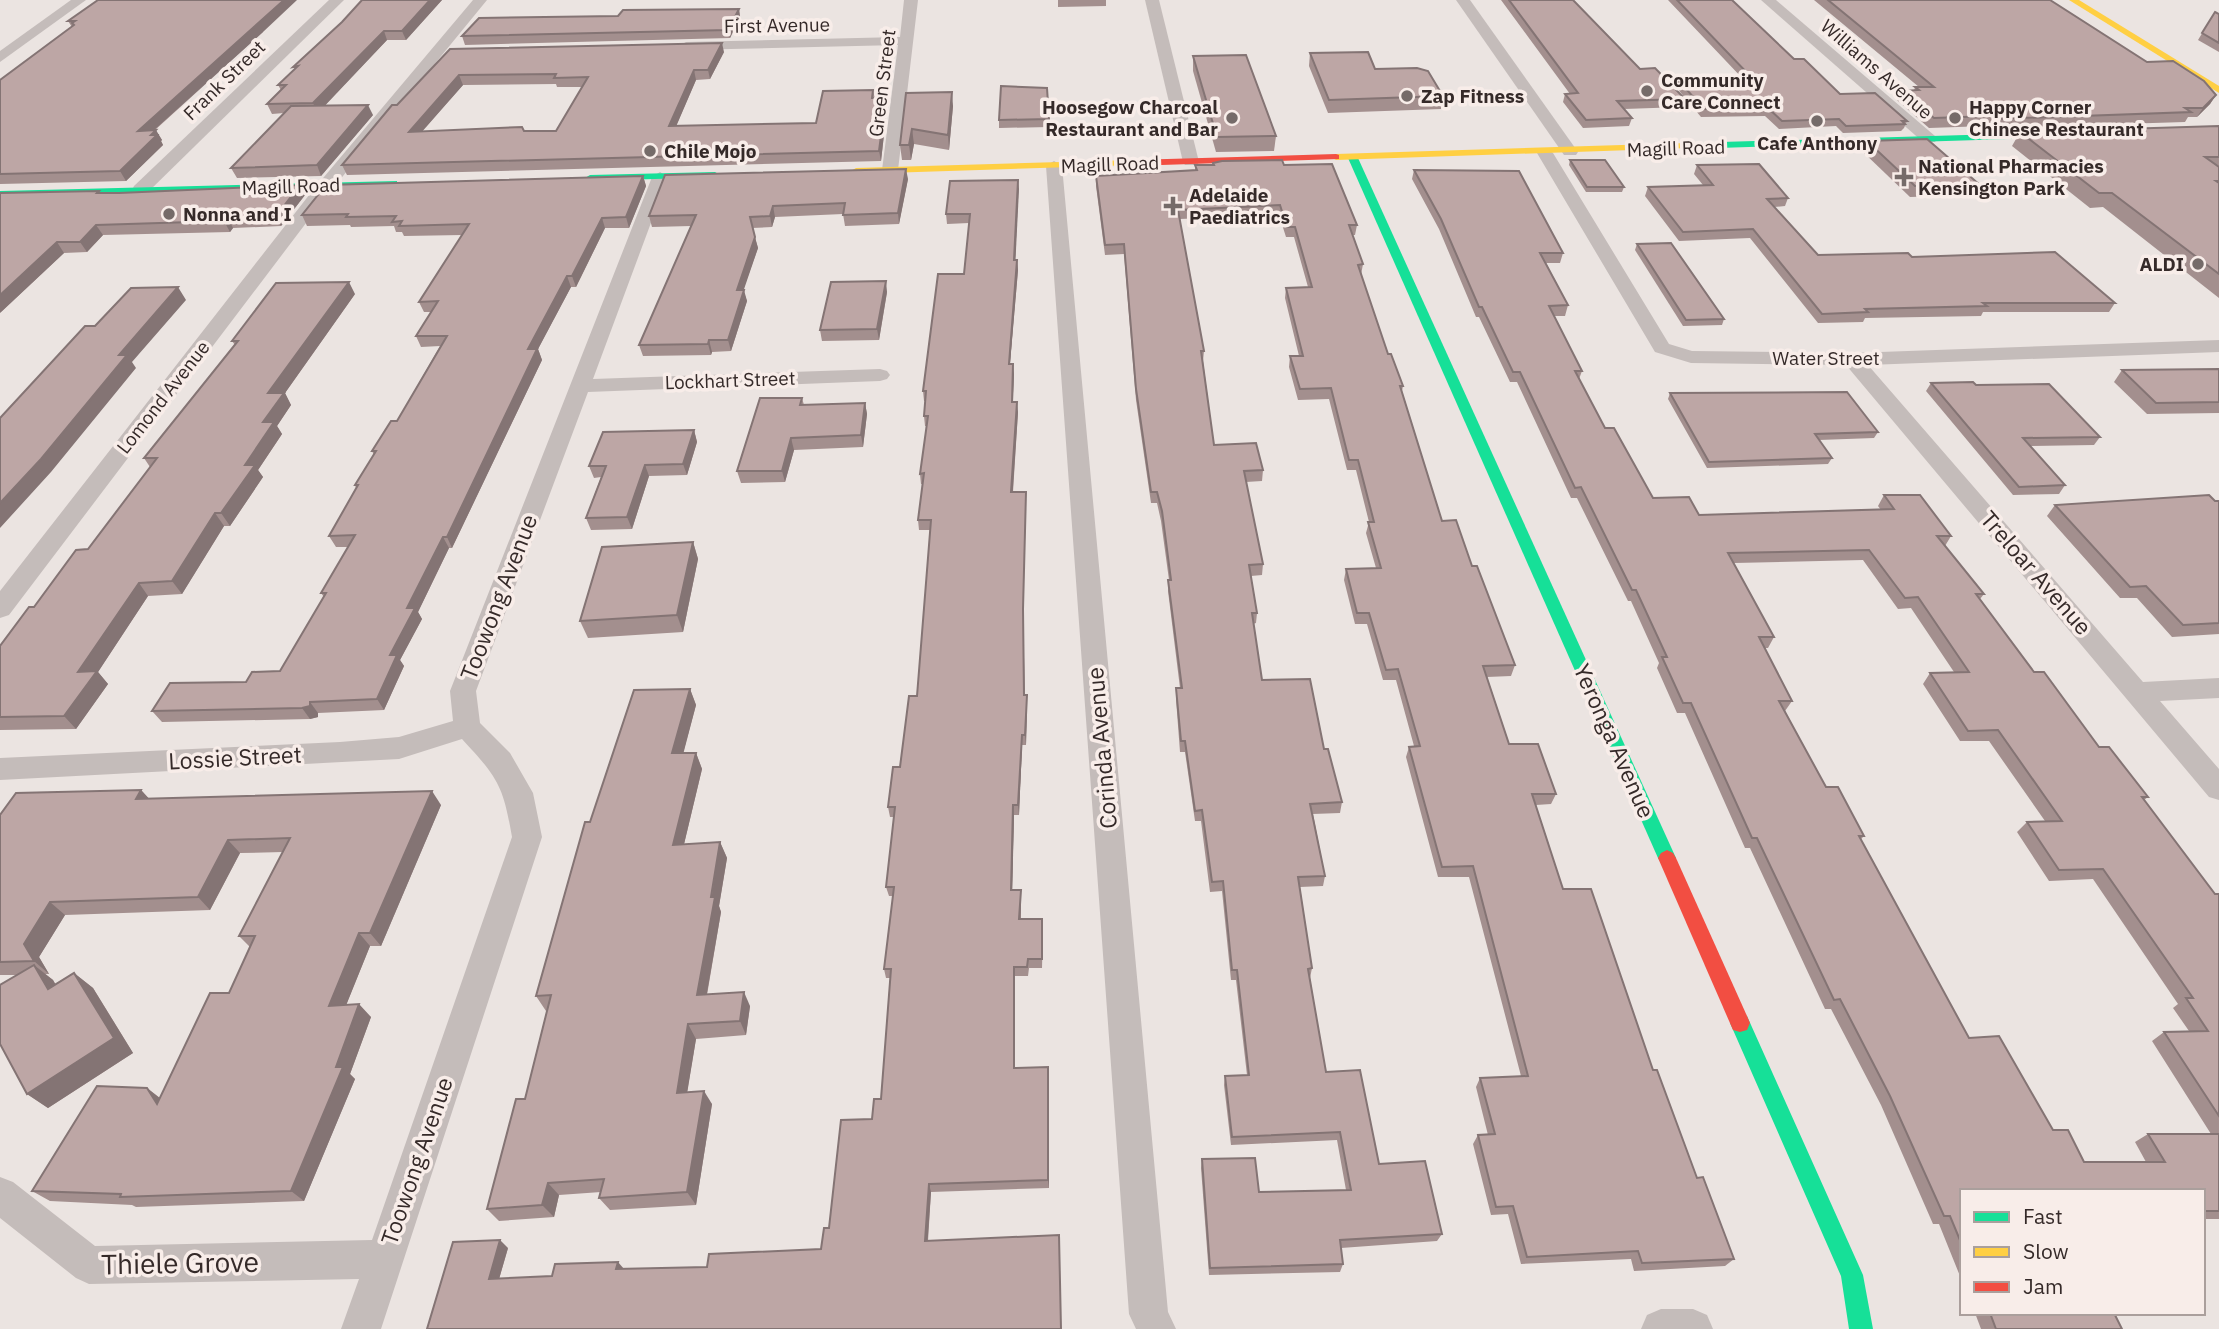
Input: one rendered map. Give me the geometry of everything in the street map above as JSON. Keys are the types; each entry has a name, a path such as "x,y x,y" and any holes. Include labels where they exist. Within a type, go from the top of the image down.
{"main road":[{"path":"2073,0 2219,90"},
{"path":"2094,0 2219,76"},
{"name":"Magill Road","path":"838,172 1545,153 2091,134"},
{"name":"Yeronga Avenue","path":"1353,158 1831,1226 1852,1275 1861,1329"},
{"path":"579,178 728,175"},
{"name":"Magill Road","path":"0,194 415,183"}],"street":[{"path":"0,58 79,0"},
{"name":"Frank Street","path":"140,190 337,0"},
{"name":"Lomond Avenue","path":"0,608 326,185 446,52 480,0"},
{"name":"Green Street","path":"890,170 911,0"},
{"path":"1153,0 1191,162"},
{"path":"1463,0 1570,152"},
{"name":"Williams Avenue","path":"1768,0 1929,139"},
{"name":"First Avenue","path":"673,47 906,41"},
{"name":"Water Street","path":"1545,153 1662,348 1691,357 1852,359 2219,346"},
{"name":"Corinda Avenue","path":"1054,166 1149,1314 1156,1329"},
{"name":"Toowong Avenue","path":"361,1329 527,837 519,793 500,761 467,727 463,691 660,177"},
{"name":"Treloar Avenue","path":"1852,359 2219,789"},
{"name":"Lockhart Street","path":"580,386 880,375"},
{"path":"2137,692 2219,688"},
{"name":"Lossie Street","path":"1,770 399,748 467,727"},
{"name":"Thiele Grove","path":"0,1195 89,1265 384,1259"},
{"path":"1661,1329 1693,1329"}],"building":[{"path":"98,0 284,0 138,131 156,130 151,135 157,135 120,171 0,174 0,80 74,25 72,23 75,21 68,21"},
{"path":"362,0 430,0 402,31 384,31 313,103 267,104 286,85 278,85 298,66 293,67"},
{"path":"1509,0 1573,0 1640,69 1655,68 1685,99 1617,101 1632,118 1586,120 1565,94 1578,93"},
{"path":"1677,0 1732,0 1794,59 1804,59 1840,94 1875,93 1907,121 1902,121 1905,124 1846,126 1839,119 1782,121 1768,108 1704,109 1678,80 1754,80"},
{"path":"1828,0 2050,0 2147,62 2173,61 2204,81 2216,95 2203,108 2185,108 2191,112 1994,119 1991,116 1934,118 1901,91 1919,90 1915,87 1934,87"},
{"path":"739,9 728,30 462,36 479,18 618,16 623,10"},
{"path":"2215,12 2219,14 2219,43 2202,33"},
{"path":"722,43 708,70 694,70 669,126 816,123 823,91 873,90 872,98 886,98 879,151 342,165 392,105 397,105 450,49","holes":["556,74 554,78 588,77 556,131 524,131 522,127 409,132 459,75"]},
{"path":"1368,52 1375,69 1417,68 1428,71 1443,96 1329,100 1310,53"},
{"path":"1246,55 1276,136 1217,137 1193,56"},
{"path":"1001,86 1047,88 1049,119 999,120"},
{"path":"952,92 948,135 912,129 909,145 900,145 906,93"},
{"path":"368,105 317,165 231,168 291,106"},
{"path":"2219,126 2219,157 2205,157 2219,167 2219,181 2216,181 2219,183 2219,274 2112,193 2099,193 2020,132"},
{"path":"1927,139 1980,185 1915,186 1867,141"},
{"path":"1282,160 1284,165 1332,164 1357,225 1349,225 1363,264 1358,265 1388,354 1391,354 1403,386 1400,386 1442,521 1456,520 1472,566 1477,566 1515,665 1483,666 1509,744 1538,744 1556,794 1532,794 1563,889 1591,889 1653,1070 1657,1070 1697,1178 1703,1177 1734,1259 1642,1263 1638,1251 1527,1257 1513,1206 1496,1207 1478,1135 1495,1134 1480,1078 1528,1076 1473,866 1442,867 1409,747 1420,746 1398,669 1386,670 1369,613 1357,613 1346,569 1381,568 1368,522 1374,522 1358,460 1349,460 1331,388 1300,389 1290,356 1303,356 1286,288 1312,287 1295,227 1287,227 1280,205 1178,210 1204,351 1201,351 1214,445 1256,443 1263,470 1244,471 1263,564 1249,565 1257,613 1252,613 1262,680 1310,679 1324,749 1328,749 1342,802 1310,804 1325,876 1298,877 1312,968 1308,969 1326,1072 1360,1070 1379,1164 1425,1161 1442,1234 1340,1240 1343,1264 1210,1268 1202,1159 1255,1158 1259,1192 1351,1190 1340,1132 1232,1137 1225,1076 1249,1075 1237,970 1232,970 1223,881 1212,882 1202,810 1195,811 1185,741 1181,741 1176,688 1182,688 1168,580 1171,580 1162,511 1157,492 1151,492 1136,389 1124,244 1105,245 1096,176 1197,170 1195,165 1214,165 1213,163 1222,161"},
{"path":"1570,160 1605,160 1624,187 1587,187"},
{"path":"1759,164 1788,198 1767,199 1818,255 1908,253 1912,257 2055,252 2115,303 1983,303 1987,306 1865,309 1868,312 1822,314 1753,229 1683,232 1648,187 1713,185 1697,165"},
{"path":"906,169 898,213 843,215 845,203 773,206 770,216 750,217 755,237 737,290 744,290 728,340 709,340 708,344 639,345 696,215 649,216 665,175"},
{"path":"1414,170 1519,171 1563,253 1540,253 1568,305 1549,306 1582,371 1575,371 1605,428 1614,428 1653,498 1689,497 1699,515 1894,509 1884,495 1920,495 1951,536 1937,536 1984,594 1976,594 2034,672 2044,672 2099,747 2109,747 2148,797 2142,797 2215,894 2219,894 2219,1116 2164,1032 2208,1031 2186,998 2193,998 2103,869 2059,870 2027,822 2062,821 1998,730 1968,731 1930,673 1969,672 1918,597 1905,598 1869,550 1728,553 1774,637 1759,637 1792,701 1779,701 1826,787 1838,787 1864,836 1859,836 1969,1038 1999,1036 2053,1130 2068,1130 2084,1162 2165,1162 2148,1134 2219,1134 2219,1211 2205,1211 2205,1189 1960,1189 1960,1240 1950,1216 1944,1216 1890,1096 1840,999 1834,1000 1757,838 1752,838 1691,703 1683,703 1662,657 1667,657 1636,590 1632,590 1581,487 1575,488 1520,372 1513,372 1482,307 1479,307 1441,219"},
{"path":"643,176 626,217 602,218 572,276 567,276 528,349 537,349 447,537 443,537 407,608 415,608 390,655 397,655 377,699 310,702 310,706 302,708 152,711 170,683 246,682 252,672 280,671 326,593 321,593 355,535 329,536 376,451 372,451 391,421 397,421 447,336 416,336 438,301 419,302 469,224 399,226 402,221 392,222 396,216 302,215 326,185"},
{"path":"1018,180 1014,260 1017,260 1009,364 1013,364 1012,402 1017,402 1011,492 1026,492 1023,609 1024,695 1027,695 1018,805 1013,805 1011,890 1021,890 1019,919 1042,919 1042,959 1028,959 1027,967 1014,967 1014,1068 1048,1067 1048,1180 929,1184 925,1241 1059,1235 1061,1329 427,1329 453,1242 500,1240 489,1279 552,1276 555,1264 618,1262 616,1269 707,1267 709,1254 821,1249 824,1228 829,1228 841,1120 872,1119 874,1099 881,1099 891,969 884,969 894,887 886,887 895,807 888,807 893,767 900,767 909,696 917,696 931,520 918,520 924,473 920,474 928,416 924,416 926,391 923,391 938,274 964,274 970,214 946,214 950,181"},
{"path":"300,185 276,216 228,218 224,221 96,225 80,242 57,242 0,295 0,193 119,193"},
{"path":"1671,243 1724,319 1686,320 1637,244"},
{"path":"886,281 877,329 820,330 831,282"},
{"path":"349,282 268,393 284,393 263,422 274,422 245,465 255,465 221,513 215,513 172,581 139,583 78,672 97,671 64,716 0,717 0,646 29,607 34,607 76,550 88,549 157,458 144,458 238,341 232,341 276,283"},
{"path":"178,287 119,355 127,355 41,459 0,503 0,418 85,326 95,326 131,288"},
{"path":"2219,369 2219,402 2156,403 2122,370"},
{"path":"1973,382 1976,385 2049,384 2100,437 2023,438 2065,485 2019,487 1931,383"},
{"path":"1847,392 1878,432 1815,434 1832,458 1709,462 1670,393"},
{"path":"760,398 802,398 800,405 865,403 861,435 791,438 782,471 737,471"},
{"path":"694,430 683,464 645,465 627,517 586,518 606,466 589,466 603,432"},
{"path":"2209,495 2219,501 2219,623 2183,625 2146,586 2130,587 2055,505"},
{"path":"693,542 677,615 580,621 602,547"},
{"path":"690,689 672,753 696,753 673,845 720,842 711,897 715,897 697,995 744,992 740,1021 688,1024 677,1093 704,1091 687,1192 599,1198 604,1179 548,1183 542,1205 487,1209 516,1099 525,1099 551,995 536,996 585,822 590,822 634,690"},
{"path":"141,790 136,799 432,791 370,933 359,933 329,1006 359,1004 336,1067 343,1067 291,1191 120,1197 121,1194 32,1191 97,1086 147,1088 157,1104 210,993 229,993 255,936 239,936 290,838 228,840 198,897 50,902 24,944 34,961 0,962 0,815 16,793"},
{"path":"34,965 48,989 74,973 114,1038 27,1094 0,1044 0,985"},
{"path":"1991,1315 2115,1315 2122,1329 1996,1329"}],"traffic: fast":[{"path":"1687,146 2069,135"},
{"path":"1353,158 1667,858"},
{"path":"590,178 715,175"},
{"path":"0,194 393,183"},
{"path":"1740,1023 1852,1275 1861,1329"}],"traffic: slow":[{"path":"2073,0 2219,90"},
{"path":"1336,157 1687,146"},
{"path":"856,171 1132,163"}],"traffic: jam":[{"path":"1132,163 1336,157"},
{"path":"1667,858 1740,1023"}],"place":[{"name":"Community Care Connect","path":"1647,91"},
{"name":"Zap Fitness","path":"1407,96"},
{"name":"Hoosegow Charcoal Restaurant and Bar","path":"1232,118"},
{"name":"Happy Corner Chinese Restaurant","path":"1955,118"},
{"name":"Cafe Anthony","path":"1817,121"},
{"name":"Chile Mojo","path":"650,151"},
{"name":"National Pharmacies Kensington Park","path":"1904,177"},
{"name":"Adelaide Paediatrics","path":"1173,206"},
{"name":"Nonna and I","path":"169,214"},
{"name":"ALDI","path":"2198,264"}]}
